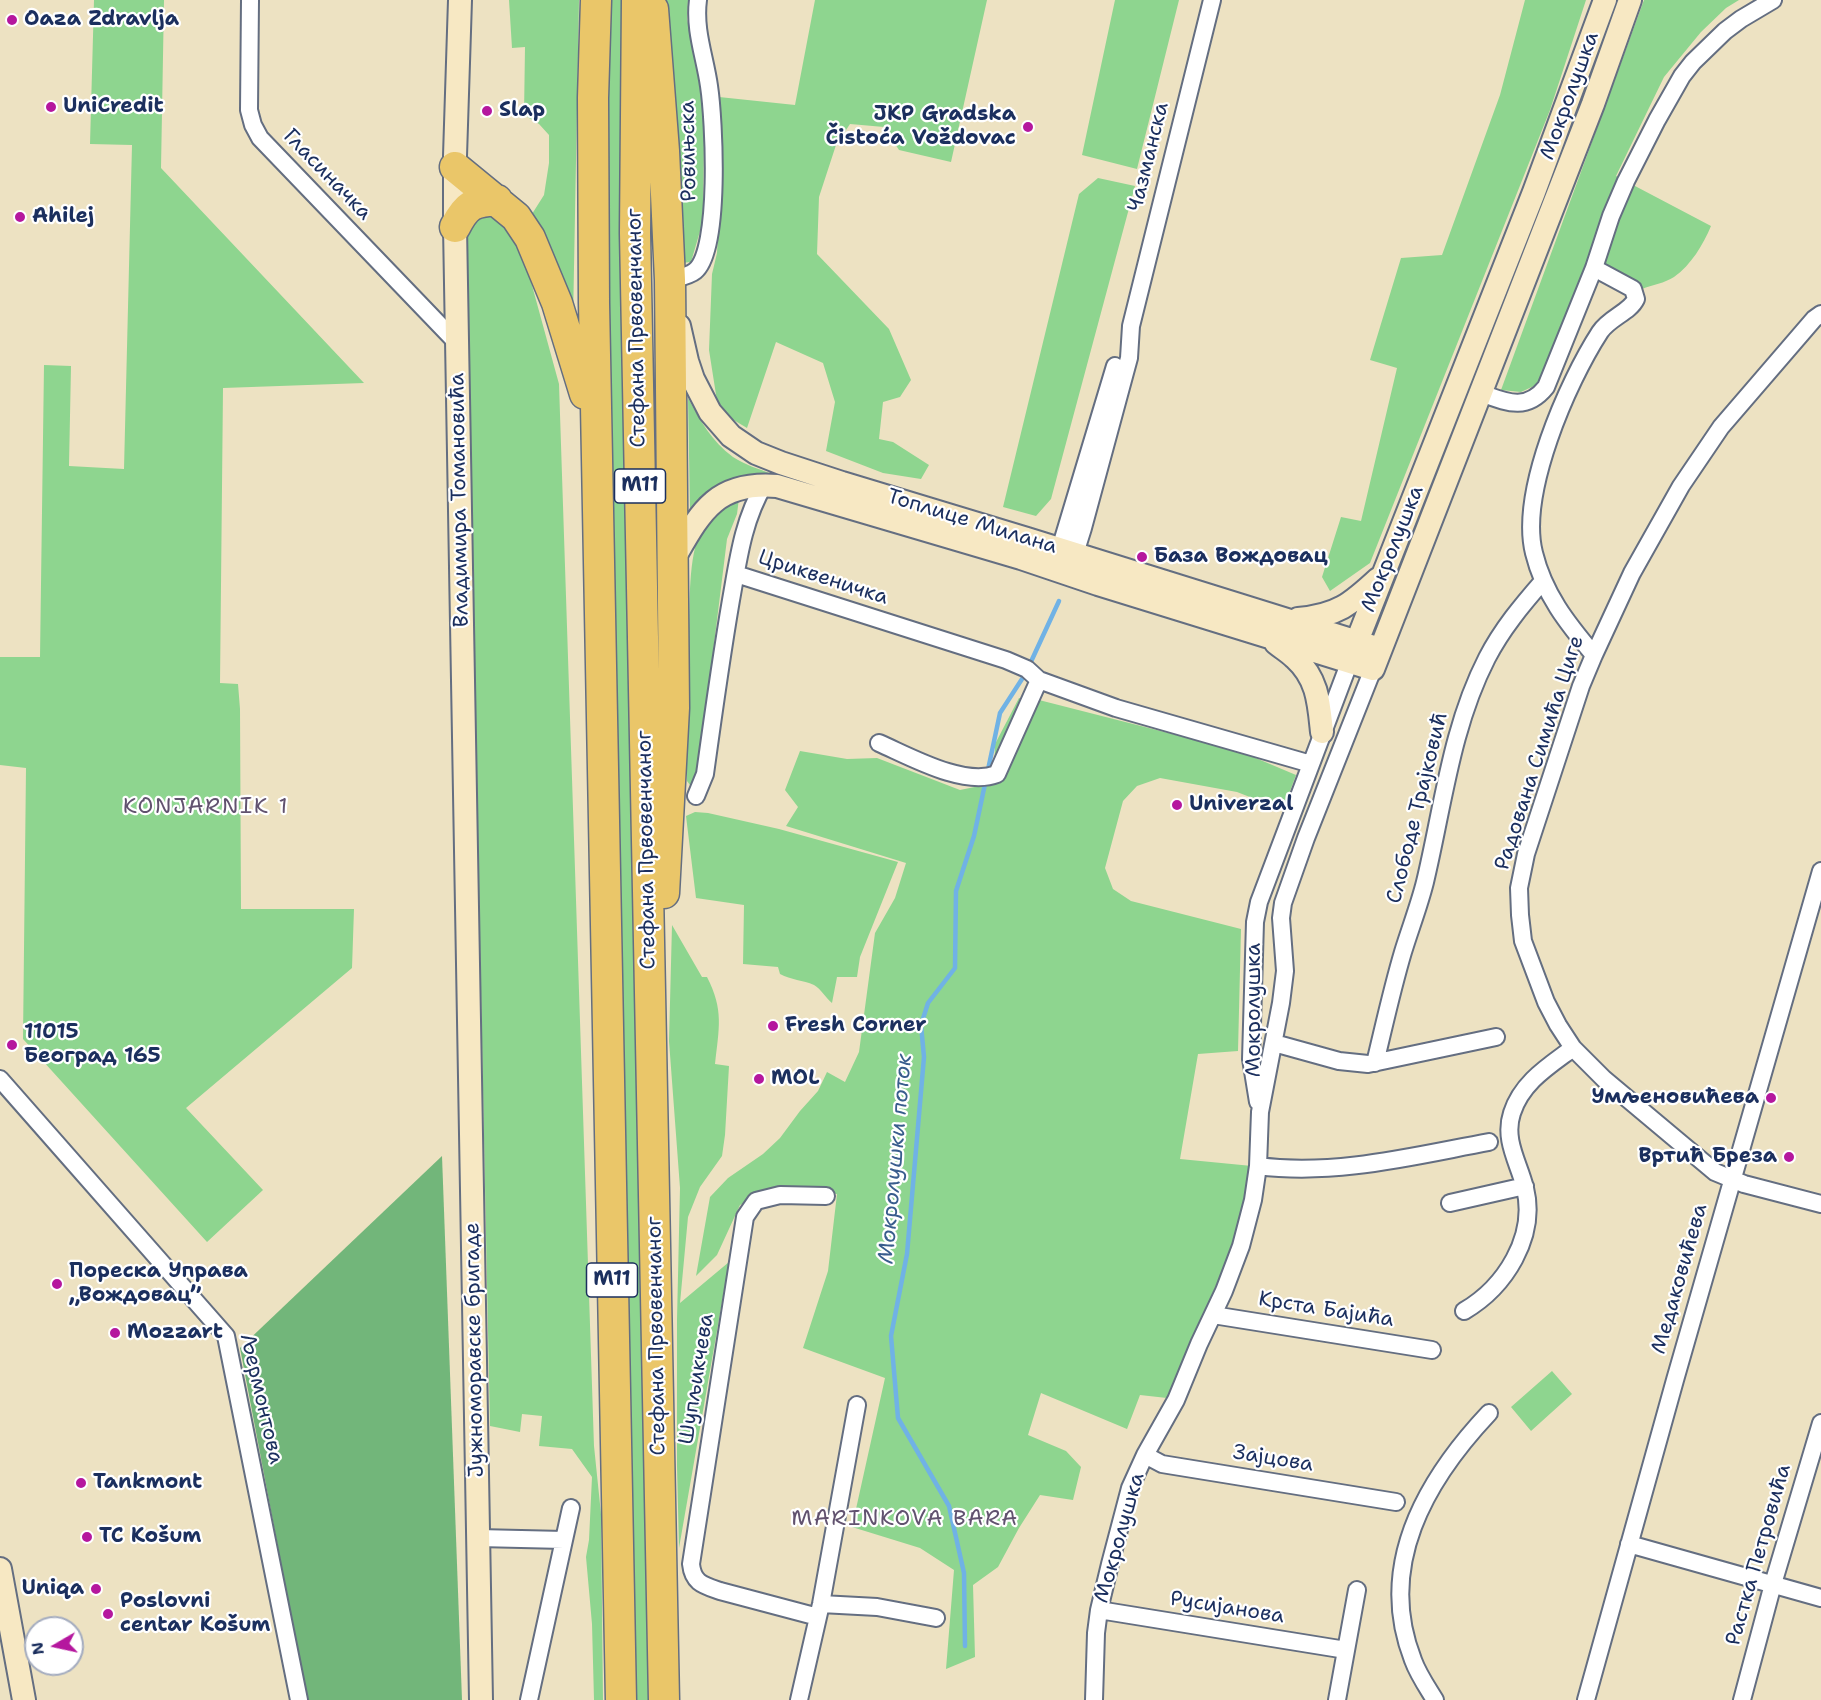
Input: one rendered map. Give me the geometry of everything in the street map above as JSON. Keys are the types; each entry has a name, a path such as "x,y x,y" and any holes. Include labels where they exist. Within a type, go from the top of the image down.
{"highway":[{"name":"Стефана Првовенчаног","path":"596,0 593,109 596,432 621,1700"},
{"name":"Стефана Првовенчаног","path":"637,0 635,201 664,1700"},
{"path":"650,972 664,899 674,708 670,280 663,140 652,0"},
{"path":"455,166 516,217 530,237 544,269 577,363 596,432"},
{"path":"455,227 468,207 475,203 497,200"}],"main road":[{"name":"Владимира Томановића","path":"460,0 455,227 468,1001"},
{"name":"Мокролушка","path":"1353,651 1534,192 1605,0"},
{"name":"Мокролушка","path":"1376,659 1589,115 1630,0"},
{"name":"Топлице Милана","path":"670,280 690,370 710,412 731,436 756,453 782,463 839,493 1000,552 1064,562 1288,619 1353,651 1376,659"},
{"name":"Топлице Милана","path":"673,560 693,525 711,504 729,492 764,485 839,493"},
{"name":"Топлице Милана","path":"1064,562 1271,637 1353,651"},
{"path":"1288,619 1314,618 1336,612 1382,576"},
{"path":"1271,637 1295,657 1310,675 1317,690 1322,732"},
{"name":"Јужноморавске бригаде","path":"468,1001 481,1700"},
{"path":"0,1569 24,1700"}],"street":[{"name":"Гласиначка","path":"250,0 249,110 260,138 458,344"},
{"name":"Ровињска","path":"670,280 696,271 703,260 712,224 711,104 698,29 696,12 698,0"},
{"name":"Чазманска","path":"1064,562 1083,528 1129,358 1131,326 1212,0"},
{"path":"1481,393 1507,403 1517,403 1532,400 1550,382 1626,181 1682,76 1725,31 1773,0"},
{"path":"1594,268 1633,289 1636,299 1632,305 1607,322 1600,332 1582,362 1562,405 1544,455 1533,507 1531,531 1533,551 1543,581 1564,619 1594,655"},
{"name":"Радована Симића Циге","path":"1821,314 1721,427 1681,486 1632,573 1581,686 1526,854 1519,888 1523,941 1546,1002 1558,1025 1574,1047 1604,1079 1715,1172 1732,1180 1821,1204"},
{"path":"736,574 751,510 764,485"},
{"name":"Цриквеничка","path":"696,796 705,774 736,574 1006,660 1027,669 1039,680 1116,708 1311,764"},
{"name":"Слободе Трајковић","path":"1375,1063 1387,1011 1425,883 1451,756 1464,713 1487,658 1515,613 1543,581"},
{"name":"Мокролушка","path":"1260,1112 1251,1059 1255,922 1264,887 1353,651"},
{"name":"Мокролушка","path":"1094,1700 1096,1633 1115,1542 1130,1488 1145,1455 1176,1401 1235,1266 1253,1200 1258,1166 1260,1112 1285,971 1282,903 1376,659"},
{"path":"879,743 958,776 981,779 997,774 1039,680"},
{"name":"Медаковићева","path":"1586,1700 1821,871"},
{"path":"1274,1043 1357,1064 1375,1063 1496,1037"},
{"path":"1464,1311 1477,1304 1507,1274 1527,1222 1525,1186 1512,1151 1509,1125 1511,1114 1528,1084 1574,1047"},
{"name":"Љермонтова","path":"0,1079 226,1336 299,1700"},
{"path":"1258,1166 1297,1168 1358,1166 1489,1142"},
{"path":"1450,1203 1525,1186"},
{"name":"Шупљикчева","path":"820,1610 720,1591 699,1582 692,1574 691,1564 745,1217 756,1201 780,1195 826,1196"},
{"name":"Крста Бајића","path":"1213,1315 1432,1350"},
{"path":"799,1700 820,1610 857,1405"},
{"path":"1435,1700 1414,1663 1402,1623 1400,1600 1402,1562 1409,1535 1422,1502 1472,1431 1489,1413"},
{"name":"Растка Петровића","path":"1742,1700 1773,1584 1821,1423"},
{"name":"Зајцова","path":"1145,1455 1162,1464 1396,1502"},
{"path":"529,1700 571,1508"},
{"path":"478,1538 564,1539"},
{"path":"1629,1544 1821,1598"},
{"path":"1337,1700 1357,1590"},
{"path":"820,1610 877,1607 936,1618"},
{"name":"Русијанова","path":"1100,1610 1346,1650"}],"green space":[{"path":"94,0 164,0 161,168 364,383 223,388 220,683 238,684 241,909 354,909 352,968 186,1108 263,1190 207,1242 23,1039 26,768 0,765 0,657 40,657 44,365 71,366 69,466 124,469 132,145 90,144"},
{"path":"509,0 579,0 573,321 532,214 544,195 549,163 549,135 539,124 524,115 525,47 512,48"},
{"path":"606,0 625,0 653,1700 631,1700 606,488"},
{"path":"664,0 688,0 687,19 702,86 703,221 691,262 681,263"},
{"path":"815,0 987,0 951,162 899,150 884,127 850,124 836,145 819,197 817,254 889,329 911,380 900,397 883,402 879,439 893,442 929,465 921,479 883,473 826,451 835,402 823,363 776,342 747,428 732,419 717,401 709,350 712,274 717,253 719,216 719,97 795,105"},
{"path":"1115,0 1179,0 1137,169 1082,155"},
{"path":"1525,0 1586,0 1550,110 1370,563 1330,591 1322,577 1341,517 1361,521 1397,368 1370,360 1401,258 1442,255 1500,95"},
{"path":"1644,0 1739,0 1726,8 1701,32 1664,77 1616,176 1711,226 1686,267 1667,281 1642,289 1591,261 1548,367 1536,385 1521,392 1501,390"},
{"path":"1098,178 1135,186 1051,499 1036,516 1003,507 1079,194"},
{"path":"496,209 516,227 559,384 594,1446 601,1514 603,1700 594,1700 592,1624 586,1557 592,1477 572,1449 539,1446 542,1416 522,1414 520,1432 490,1426 465,222"},
{"path":"688,398 719,445 742,462 772,474 720,484 707,493 690,511"},
{"path":"739,498 737,514 727,539 697,782 690,785 687,781 687,726 690,595 694,554 701,530 708,520"},
{"path":"1019,698 1039,700 1239,751 1296,775 1283,810 1237,792 1160,778 1137,786 1123,801 1105,868 1113,889 1131,901 1241,929 1238,1051 1198,1054 1180,1159 1252,1166 1243,1216 1227,1260 1167,1398 1140,1395 1127,1429 1041,1393 1028,1435 1066,1451 1081,1467 1073,1500 1040,1495 998,1567 973,1585 975,1657 946,1669 954,1570 920,1548 852,1527 885,1378 803,1348 828,1271 837,1194 776,1191 757,1196 740,1205 717,1255 696,1276 710,1197 728,1178 763,1154 780,1138 818,1091 827,1072 845,1082 859,1052 875,933 895,898 906,863 786,826 798,807 785,790 800,751 847,759 877,758 960,790 994,783 995,744"},
{"path":"695,812 779,829 898,862 860,957 857,977 837,977 832,1003 814,985 780,974 778,967 743,964 744,905 696,898 686,816"},
{"path":"672,925 702,977 707,977 712,989 719,1019 715,1064 729,1066 722,1156 700,1187 688,1217 680,1303 729,1262 679,1548 677,1320 680,1188 669,1041"},
{"path":"442,1156 462,1700 307,1700 240,1348"},
{"path":"1552,1371 1572,1394 1531,1431 1511,1407"}],"waterway":[{"name":"Мокролушки поток","path":"1029,666 1059,601"},
{"name":"Мокролушки поток","path":"965,1646 964,1573 949,1506 898,1418 891,1336 907,1254 924,1057 921,1025 928,1003 955,968 956,891 974,836 1000,713 1022,679"}],"place":[{"name":"Oaza Zdravlja","path":"12,20"},
{"name":"UniCredit","path":"51,107"},
{"name":"Slap","path":"487,111"},
{"name":"JKP Gradska Čistoća Voždovac","path":"1028,127"},
{"name":"Ahilej","path":"20,217"},
{"name":"База Вождовац","path":"1142,557"},
{"name":"Univerzal","path":"1177,805"},
{"name":"Fresh Corner","path":"773,1026"},
{"name":"11015 Београд 165","path":"12,1045"},
{"name":"MOL","path":"759,1079"},
{"name":"Умљеновићева","path":"1771,1098"},
{"name":"Вртић Бреза","path":"1789,1157"},
{"name":"Пореска Управа „Вождовац”","path":"57,1284"},
{"name":"Mozzart","path":"115,1333"},
{"name":"Tankmont","path":"81,1483"},
{"name":"TC Košum","path":"87,1537"},
{"name":"Uniqa","path":"96,1589"},
{"name":"Poslovni centar Košum","path":"108,1614"}],"district":[{"name":"KONJARNIK 1","path":"206,807"},
{"name":"MARINKOVA BARA","path":"905,1519"}]}
